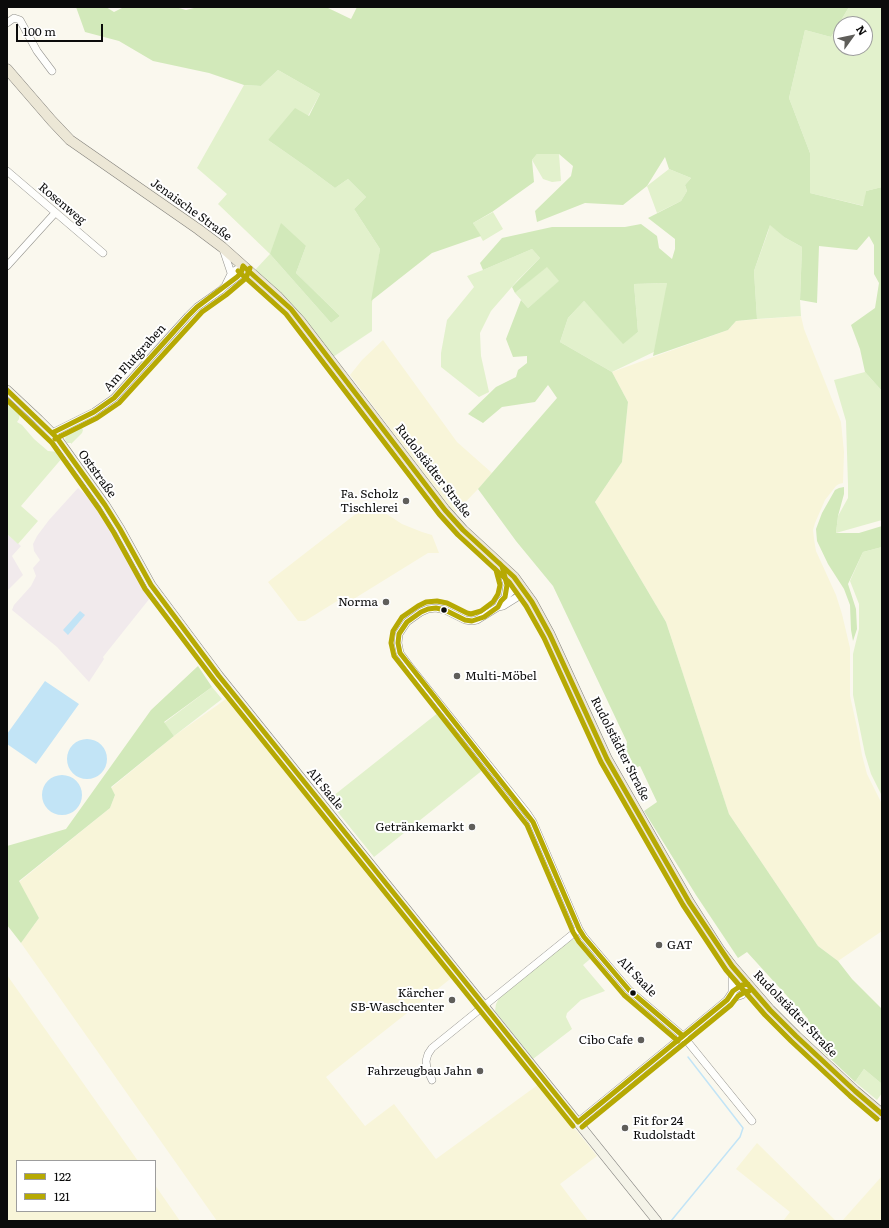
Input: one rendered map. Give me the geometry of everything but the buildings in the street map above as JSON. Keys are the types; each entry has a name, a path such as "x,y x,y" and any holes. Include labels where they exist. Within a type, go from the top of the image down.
{"main road":[{"name":"Jenaische Straße","path":"7,68 70,140 198,228 222,247 277,296 291,309 349,384"},
{"name":"Rudolstädter Straße","path":"349,384 445,510 463,530 502,566 522,587 532,602 543,622 611,766 689,902 732,966 770,1010 796,1036 843,1081 882,1114"}],"street":[{"path":"7,23 14,18 20,20 37,51 52,71"},
{"name":"Rosenweg","path":"7,171 103,253"},
{"path":"7,266 55,213"},
{"path":"222,247 231,273 243,266"},
{"name":"Am Flutgraben","path":"52,433 94,412 114,398 188,316 241,273 243,266"},
{"name":"Am Flutgraben","path":"225,286 231,273"},
{"name":"Oststraße","path":"7,390 52,433 84,475 120,529 151,585"},
{"path":"502,566 507,584 505,597"},
{"name":"Alt Saale","path":"151,585 219,676 657,1221"},
{"path":"498,607 503,606 519,596 521,594 522,587"},
{"name":"Alt Saale","path":"522,587 512,591 501,601 498,607 484,617 472,621 465,620 445,610 436,608 421,612 407,622 402,628 399,634 398,648 405,660 530,817 579,929 629,990 683,1036 752,1121"},
{"path":"432,1080 427,1069 426,1060 432,1048 579,929"},
{"path":"732,966 732,993"},
{"path":"578,1122 727,1000 732,993 742,985 748,984 742,995 727,1000"}],"shaded area":[{"path":"801,316 804,329 841,422 844,452 843,483 836,486 825,500 813,530 814,539 816,551 836,595 842,614 850,648 850,696 862,755 867,774 882,804 882,931 838,961 818,946 729,814 666,622 595,502 622,462 628,402 612,372 728,330 736,321"},
{"path":"383,340 457,442 492,473 454,514 350,375 362,360"},
{"path":"78,488 93,502 101,504 134,563 132,567 150,598 103,657 104,659 89,682 57,647 12,610 14,605 31,586 36,576 33,568 40,560 34,551 33,544 37,536 49,520"},
{"path":"366,506 385,513 402,524 432,535 439,553 428,553 352,600 342,598 305,621 298,621 268,582"},
{"path":"7,534 21,546 12,556 23,575 7,591"},
{"path":"226,699 230,699 454,976 326,1077 365,1126 394,1104 436,1159 539,1084 597,1156 560,1184 588,1221 217,1221 21,943 39,918 19,882 110,808 115,795 111,788 174,736"},
{"path":"7,975 137,1160 16,1160 16,1212 156,1212 156,1186 180,1221 7,1221"},
{"path":"757,1143 836,1221 783,1221 790,1212 736,1169"},
{"path":"882,1176 882,1221 842,1221"}],"green space":[{"path":"76,7 106,7 114,12 124,7 175,7 186,10 198,7 326,7 351,19 357,7 849,7 844,16 833,16 833,34 831,37 805,30 789,98 810,153 810,193 863,206 866,191 882,187 882,391 865,372 860,349 851,325 875,308 879,283 874,274 874,245 869,236 857,250 819,246 817,303 800,300 802,247 784,237 770,225 754,271 757,319 736,321 728,330 653,356 667,283 634,284 638,332 623,344 584,301 568,318 560,342 612,372 628,402 622,462 595,502 666,622 729,814 818,946 838,961 852,979 882,1009 882,1084 864,1069 855,1082 821,1050 823,1044 808,1029 808,1019 747,952 738,958 696,895 644,811 657,802 640,766 635,768 626,749 627,742 553,586 516,541 478,489 557,398 548,385 535,402 502,407 483,423 468,414 496,387 516,377 518,370 527,363 527,356 513,357 506,339 521,300 528,308 559,281 547,267 515,293 512,287 540,258 532,249 483,270 480,263 502,238 552,227 625,227 641,224 657,236 659,248 672,259 675,249 675,239 648,218 681,201 687,191 685,185 691,178 669,169 665,157 647,186 623,205 585,203 537,222 535,211 571,176 573,166 559,154 537,154 532,160 534,182 492,212 473,223 481,236 432,253 371,301 380,249 354,209 366,197 348,179 335,188 268,140 295,108 309,116 320,94 278,70 261,86 244,85 209,73 153,61 119,41 85,32"},
{"path":"849,7 882,7 882,187 866,191 864,206 810,193 810,153 789,98 805,30 831,37 833,34 833,56 873,56 873,16 844,16"},
{"path":"278,70 320,94 308,116 268,140 335,188 348,179 366,197 354,209 380,249 372,303 372,331 333,357 286,298 255,270 270,254 218,204 227,194 197,168 244,85 261,86","holes":["306,246 296,273 340,316 331,323 270,254"]},
{"path":"537,154 559,154 561,181 552,182 543,179 532,160"},
{"path":"669,169 691,178 685,185 687,191 681,201 657,213 647,186"},
{"path":"493,212 503,229 483,241 473,223"},
{"path":"281,223 306,246 296,273 340,316 331,323 270,254"},
{"path":"770,224 784,237 802,247 800,300 801,316 757,319 754,271"},
{"path":"532,249 540,258 517,281 491,311 480,333 481,356 489,392 479,397 441,367 441,353 447,320 474,287 467,276"},
{"path":"547,266 560,281 528,308 515,293"},
{"path":"667,283 660,349 612,372 560,342 568,318 584,301 623,343 638,332 634,284"},
{"path":"865,372 882,391 882,520 836,533 838,516 848,498 848,485 846,421 834,380"},
{"path":"7,401 20,411 17,422 22,425 34,439 48,451 59,452 63,457 21,506 38,521 18,544 7,534"},
{"path":"76,425 82,428 82,433 71,444 67,443 65,439 67,432 70,428"},
{"path":"844,487 836,533 859,533 882,526 882,547 863,552 848,584 856,609 857,629 853,641 850,605 844,589 828,564 817,541 816,529 822,513 835,490"},
{"path":"882,547 882,796 871,774 865,754 853,695 853,654 859,629 859,604 850,581 863,552"},
{"path":"198,666 212,687 164,722 174,736 111,787 115,795 110,808 19,881 39,918 21,943 7,925 7,846 66,829 151,710"},
{"path":"212,687 222,699 174,736 164,723"},
{"path":"439,712 484,769 374,857 328,800"},
{"path":"575,939 586,944 595,955 583,965 605,991 581,1000 567,1013 566,1017 572,1029 533,1059 495,1011 496,1004 499,998 569,941"},
{"path":"864,1069 882,1084 882,1093 877,1100 855,1082"}],"water":[{"path":"80,611 85,615 68,635 63,630"},
{"path":"45,681 79,704 36,764 7,744 7,734"},
{"path":"87,739 95,741 101,745 105,751 107,759 105,767 101,773 95,777 87,779 79,777 73,773 69,767 67,759 69,751 73,745 79,741"},
{"path":"62,775 70,777 76,781 80,787 82,795 80,803 76,809 70,813 62,815 54,813 48,809 44,803 42,795 44,787 48,781 54,777"}],"waterway":[{"path":"671,1221 740,1137 743,1128 688,1057"}],"transit line":[{"name":"122","path":"243,266 291,309 445,510 463,530 514,577 532,602 550,635 607,759 689,902 732,966 770,1010 796,1036 882,1114"},
{"name":"122","path":"52,433 94,412 114,398 188,316 197,307 237,277 241,273 243,266"},
{"name":"121","path":"55,439 97,418 119,403 202,312 226,295 246,278 250,268"},
{"name":"121","path":"238,271 286,314 439,514 458,535 509,582 526,606 544,638 601,762 683,905 726,970 765,1015 791,1041 877,1119"},
{"name":"122","path":"7,390 57,438 105,505 151,585 219,676 578,1122 727,1000 733,991 742,985 748,984"},
{"name":"121","path":"7,400 52,443 99,509 145,589 214,680 573,1126"},
{"name":"122","path":"499,563 502,566 507,585 505,597 498,607 484,617 472,621 465,620 445,610 436,608 421,612 407,622 399,634 398,643 400,653 533,822 579,929 584,937 629,990 683,1036"},
{"name":"121","path":"494,568 496,570 500,585 498,594 493,602 481,611 471,614 447,603 437,601 426,602 418,606 402,617 393,631 391,643 394,656 527,825 573,932 579,942 624,995 678,1041"},
{"name":"121","path":"582,1127 731,1005 738,996 749,991"}],"place":[{"name":"Fa. Scholz Tischlerei","path":"406,501"},
{"name":"Norma","path":"386,602"},
{"name":"Multi-Möbel","path":"457,676"},
{"name":"Getränkemarkt","path":"472,827"},
{"name":"GAT","path":"659,945"},
{"name":"Kärcher SB-Waschcenter","path":"452,1000"},
{"name":"Cibo Cafe","path":"641,1040"},
{"name":"Fahrzeugbau Jahn","path":"480,1071"},
{"name":"Fit for 24 Rudolstadt","path":"625,1128"}]}
